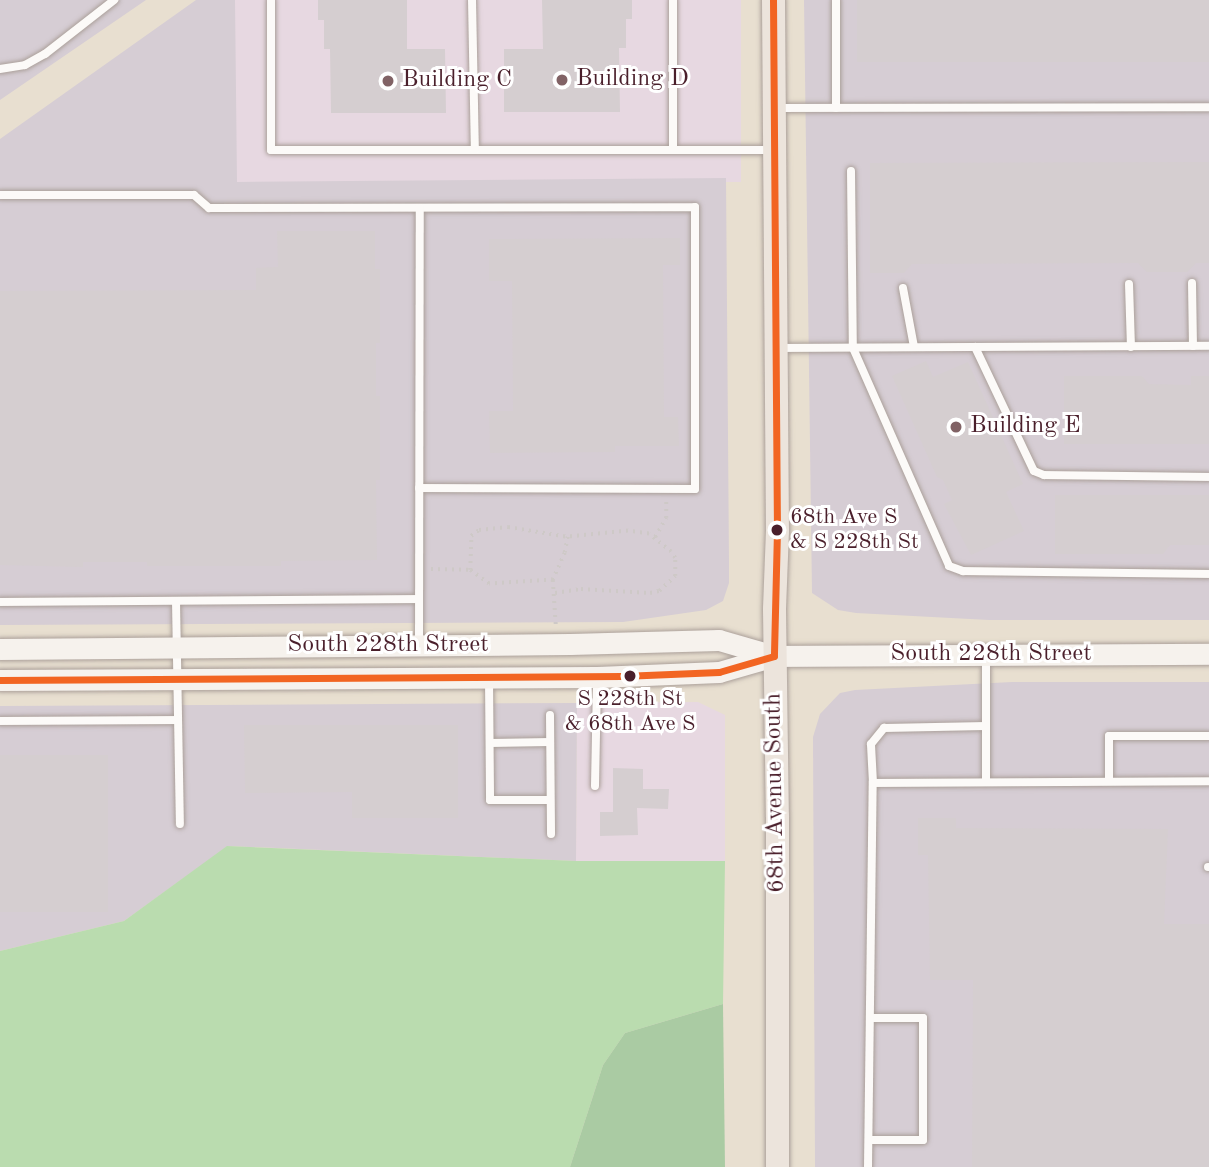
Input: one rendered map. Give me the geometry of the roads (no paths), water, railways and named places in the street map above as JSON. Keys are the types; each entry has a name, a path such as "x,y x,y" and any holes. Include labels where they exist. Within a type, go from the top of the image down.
{"main road":[{"name":"68th Avenue South","path":"773,0 777,530 774,656 777,1167"},
{"name":"South 228th Street","path":"0,649 556,645 719,640 774,656"},
{"name":"South 228th Street","path":"0,680 597,677 719,672 774,656 1209,654"}],"lane":[{"path":"0,69 26,65 46,54 114,0"},
{"path":"271,0 271,150 774,150"},
{"path":"472,0 475,150"},
{"path":"673,0 673,150"},
{"path":"836,0 836,108"},
{"path":"774,108 1209,107"},
{"path":"851,170 853,348 949,566 963,571 1209,574"},
{"path":"0,195 194,195 209,208 695,207 695,489 419,488"},
{"path":"419,645 420,208"},
{"path":"1192,283 1193,346"},
{"path":"1129,284 1131,347"},
{"path":"903,288 914,347"},
{"path":"776,348 1209,346"},
{"path":"975,347 1034,471 1044,475 1209,477"},
{"path":"0,602 419,599"},
{"path":"176,601 180,824"},
{"path":"986,655 986,781"},
{"path":"595,786 597,677"},
{"path":"489,679 490,800 550,800"},
{"path":"550,715 551,834"},
{"path":"0,721 178,720"},
{"path":"868,1167 872,744 884,728 986,726"},
{"path":"1109,780 1109,736 1209,736"},
{"path":"490,743 550,742"},
{"path":"873,783 1209,781"},
{"path":"869,1140 923,1140 923,1018 870,1018"}],"place":[{"name":"Building D","path":"562,80"},
{"name":"Building C","path":"388,81"},
{"name":"Building E","path":"956,427"},
{"name":"68th Ave S & S 228th St","path":"777,530"},
{"name":"S 228th St & 68th Ave S","path":"630,676"}]}
